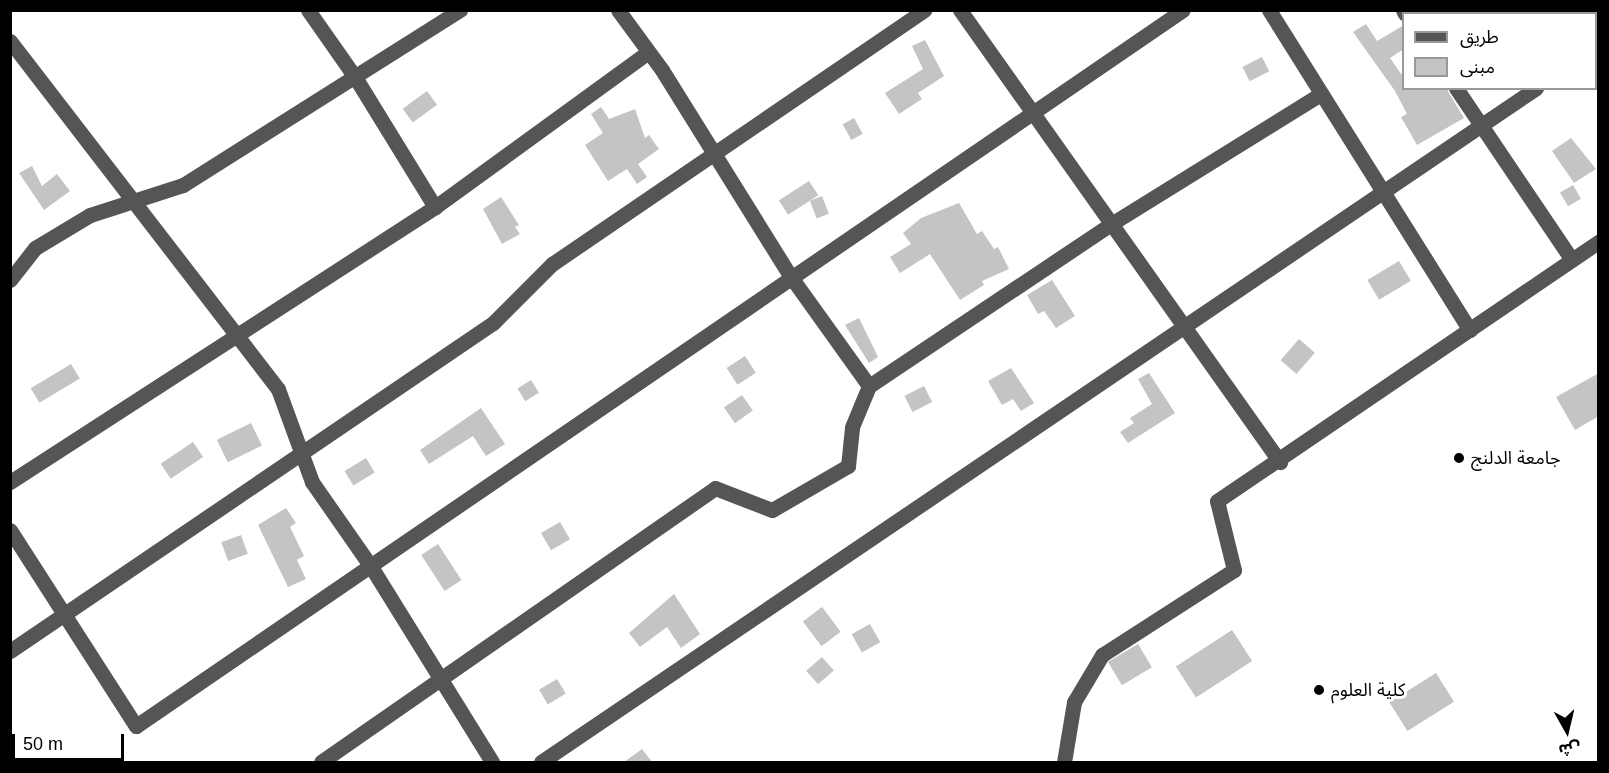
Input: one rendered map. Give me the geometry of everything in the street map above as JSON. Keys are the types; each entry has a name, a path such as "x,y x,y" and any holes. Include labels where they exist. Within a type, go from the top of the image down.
{"street":[{"path":"308,10 355,77 435,207"},
{"path":"10,280 35,248 90,215 183,185 459,10"},
{"path":"618,10 648,52 791,277 869,386"},
{"path":"10,651 493,323 552,264 925,10"},
{"path":"960,10 1280,462"},
{"path":"1155,10 1164,24"},
{"path":"10,530 136,726 791,277 1034,115 1183,10"},
{"path":"1269,10 1319,95 1386,193 1470,330"},
{"path":"10,42 278,389 312,482 370,565 492,762"},
{"path":"10,482 236,333 435,207 648,52"},
{"path":"1457,90 1572,260"},
{"path":"541,762 1186,329 1482,128 1533,90"},
{"path":"321,762 442,681 714,488 772,510 848,466 852,428 869,386 1111,224 1319,95"},
{"path":"1064,762 1074,702 1102,655 1234,570 1217,501 1280,462 1599,242"}],"building":[{"path":"1366,24 1377,41 1402,26 1402,50 1390,58 1402,75 1402,90 1447,90 1464,118 1417,145 1401,117 1407,114 1395,91 1353,32"},
{"path":"925,40 944,76 918,93 922,99 899,114 885,93 923,69 912,46"},
{"path":"1262,57 1269,71 1250,81 1242,67"},
{"path":"427,91 437,105 413,122 403,109"},
{"path":"601,107 609,119 635,109 645,138 649,135 659,149 638,164 647,177 637,184 627,169 608,181 585,145 603,133 591,114"},
{"path":"854,118 863,134 851,140 843,124"},
{"path":"1571,138 1596,169 1574,183 1552,151"},
{"path":"32,166 42,186 57,174 70,191 44,210 19,173"},
{"path":"809,181 818,195 788,215 779,201"},
{"path":"1573,185 1581,199 1568,206 1560,192"},
{"path":"822,196 829,214 817,218 810,201"},
{"path":"501,197 519,225 515,227 520,234 502,244 483,209"},
{"path":"959,203 977,234 982,231 994,249 998,247 1009,269 982,281 984,285 960,300 930,254 900,273 890,257 911,244 903,233 921,218"},
{"path":"1399,261 1411,281 1379,300 1367,280"},
{"path":"1052,280 1075,316 1056,328 1044,311 1038,314 1027,295"},
{"path":"859,318 878,357 869,363 845,325"},
{"path":"1299,339 1315,353 1296,374 1281,360"},
{"path":"745,356 756,373 737,385 727,368"},
{"path":"71,364 80,379 39,403 31,388"},
{"path":"1011,368 1034,403 1021,411 1013,399 1002,405 988,381"},
{"path":"1149,373 1175,413 1128,443 1120,432 1134,423 1130,418 1152,404 1138,379"},
{"path":"1599,373 1599,416 1575,430 1556,397"},
{"path":"531,380 539,393 525,401 517,388"},
{"path":"924,386 932,402 913,412 904,396"},
{"path":"742,395 753,411 735,423 724,408"},
{"path":"481,408 505,444 486,456 473,436 429,464 420,450"},
{"path":"251,423 262,445 228,462 217,440"},
{"path":"193,442 203,457 171,479 161,464"},
{"path":"366,458 375,473 353,485 345,471"},
{"path":"286,508 296,523 290,527 304,556 297,560 306,579 288,587 258,525"},
{"path":"560,522 570,539 551,550 541,533"},
{"path":"241,535 248,554 228,561 221,542"},
{"path":"438,544 461,580 445,591 421,555"},
{"path":"674,594 700,634 681,648 667,627 640,647 629,633"},
{"path":"822,607 841,632 821,646 803,621"},
{"path":"870,624 880,642 862,653 852,634"},
{"path":"1232,630 1252,661 1196,698 1176,666"},
{"path":"1138,644 1152,667 1122,685 1108,662"},
{"path":"822,657 834,671 818,684 806,671"},
{"path":"1436,673 1454,702 1407,731 1389,702"},
{"path":"557,679 566,694 548,704 539,690"},
{"path":"642,749 652,762 624,762"}],"place":[{"name":"جامعة الدلنج","path":"1459,458"},
{"name":"كلية العلوم","path":"1319,690"}]}
